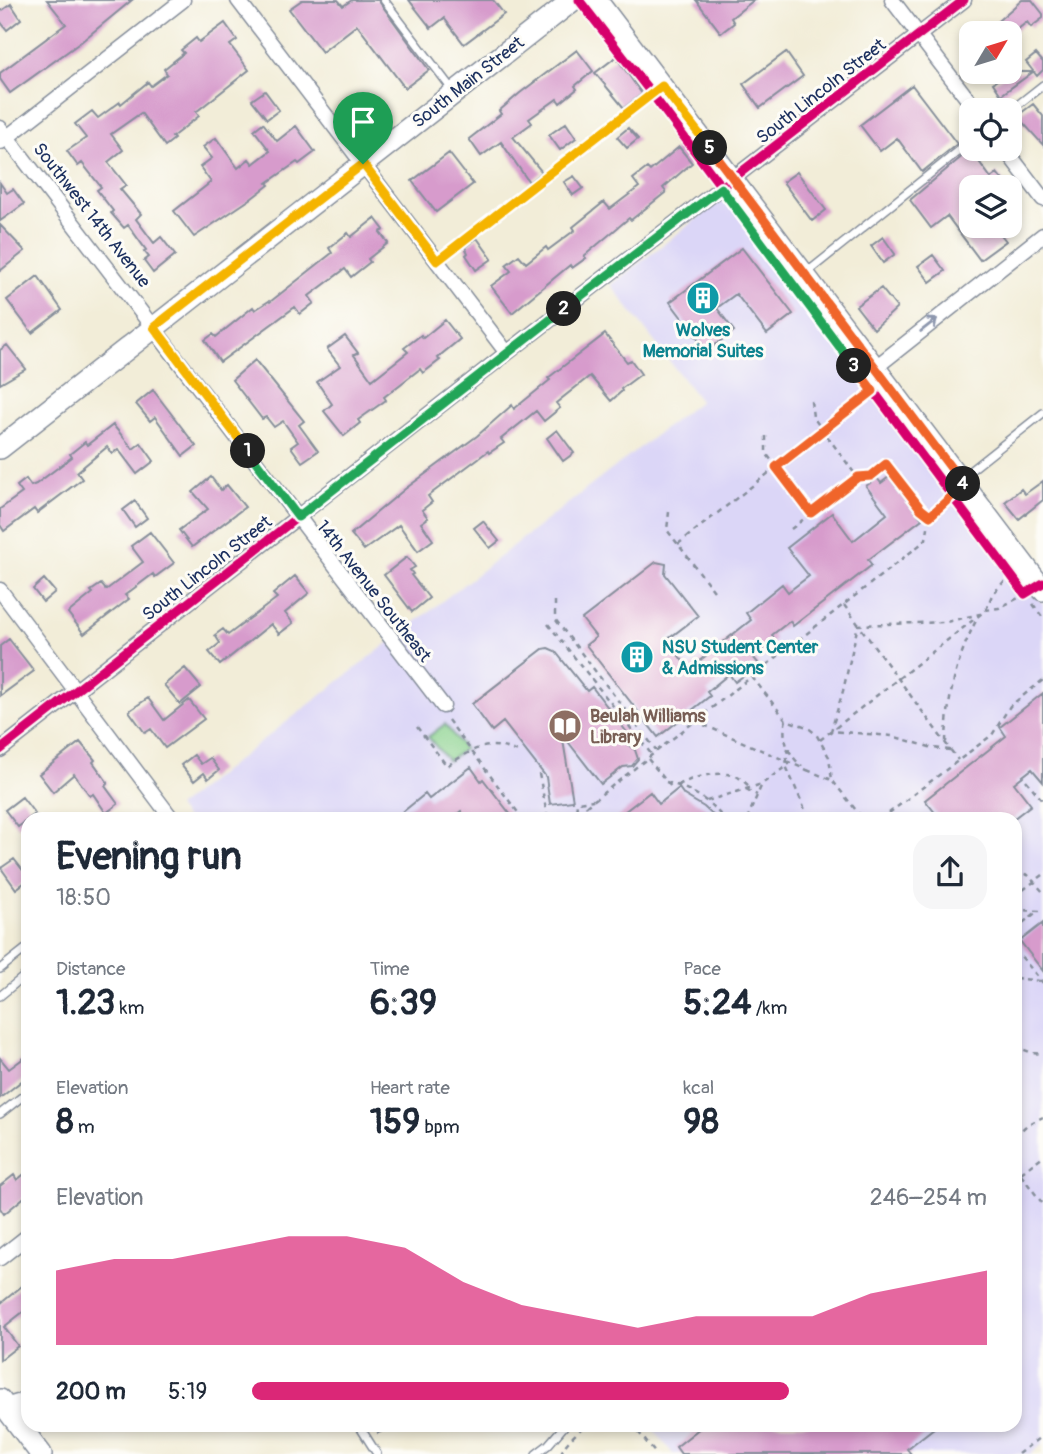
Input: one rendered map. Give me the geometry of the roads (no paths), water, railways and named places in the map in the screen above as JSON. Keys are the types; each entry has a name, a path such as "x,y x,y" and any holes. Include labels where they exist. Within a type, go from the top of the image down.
{"street":[{"path":"2,136 183,0"},
{"path":"238,0 507,353"},
{"name":"South Main Street","path":"0,448 573,0"},
{"path":"596,0 804,274 872,381 952,487 1032,580"},
{"path":"892,0 967,98"},
{"name":"South Lincoln Street","path":"0,750 964,0"},
{"name":"Southwest 14th Avenue","path":"2,136 154,327"},
{"path":"1014,161 1043,199"},
{"path":"872,381 1043,235"},
{"name":"14th Avenue Southeast","path":"154,327 445,713"},
{"path":"0,590 167,812"},
{"path":"0,1258 21,1242"},
{"path":"21,1400 3,1403 21,1431"},
{"path":"21,1432 34,1452"}],"lane":[{"path":"384,0 454,93"},
{"path":"1022,102 1043,85"},
{"path":"437,261 662,86"},
{"path":"804,274 959,151"},
{"path":"952,487 1043,413"},
{"path":"0,969 21,952"},
{"path":"0,996 21,979"},
{"path":"0,1114 21,1098"},
{"path":"363,1432 377,1454"},
{"path":"536,1454 559,1432"}],"place":[{"name":"Wolves Memorial Suites","path":"703,298"},
{"name":"NSU Student Center & Admissions","path":"637,657"},
{"name":"Beulah Williams Library","path":"565,726"}]}
